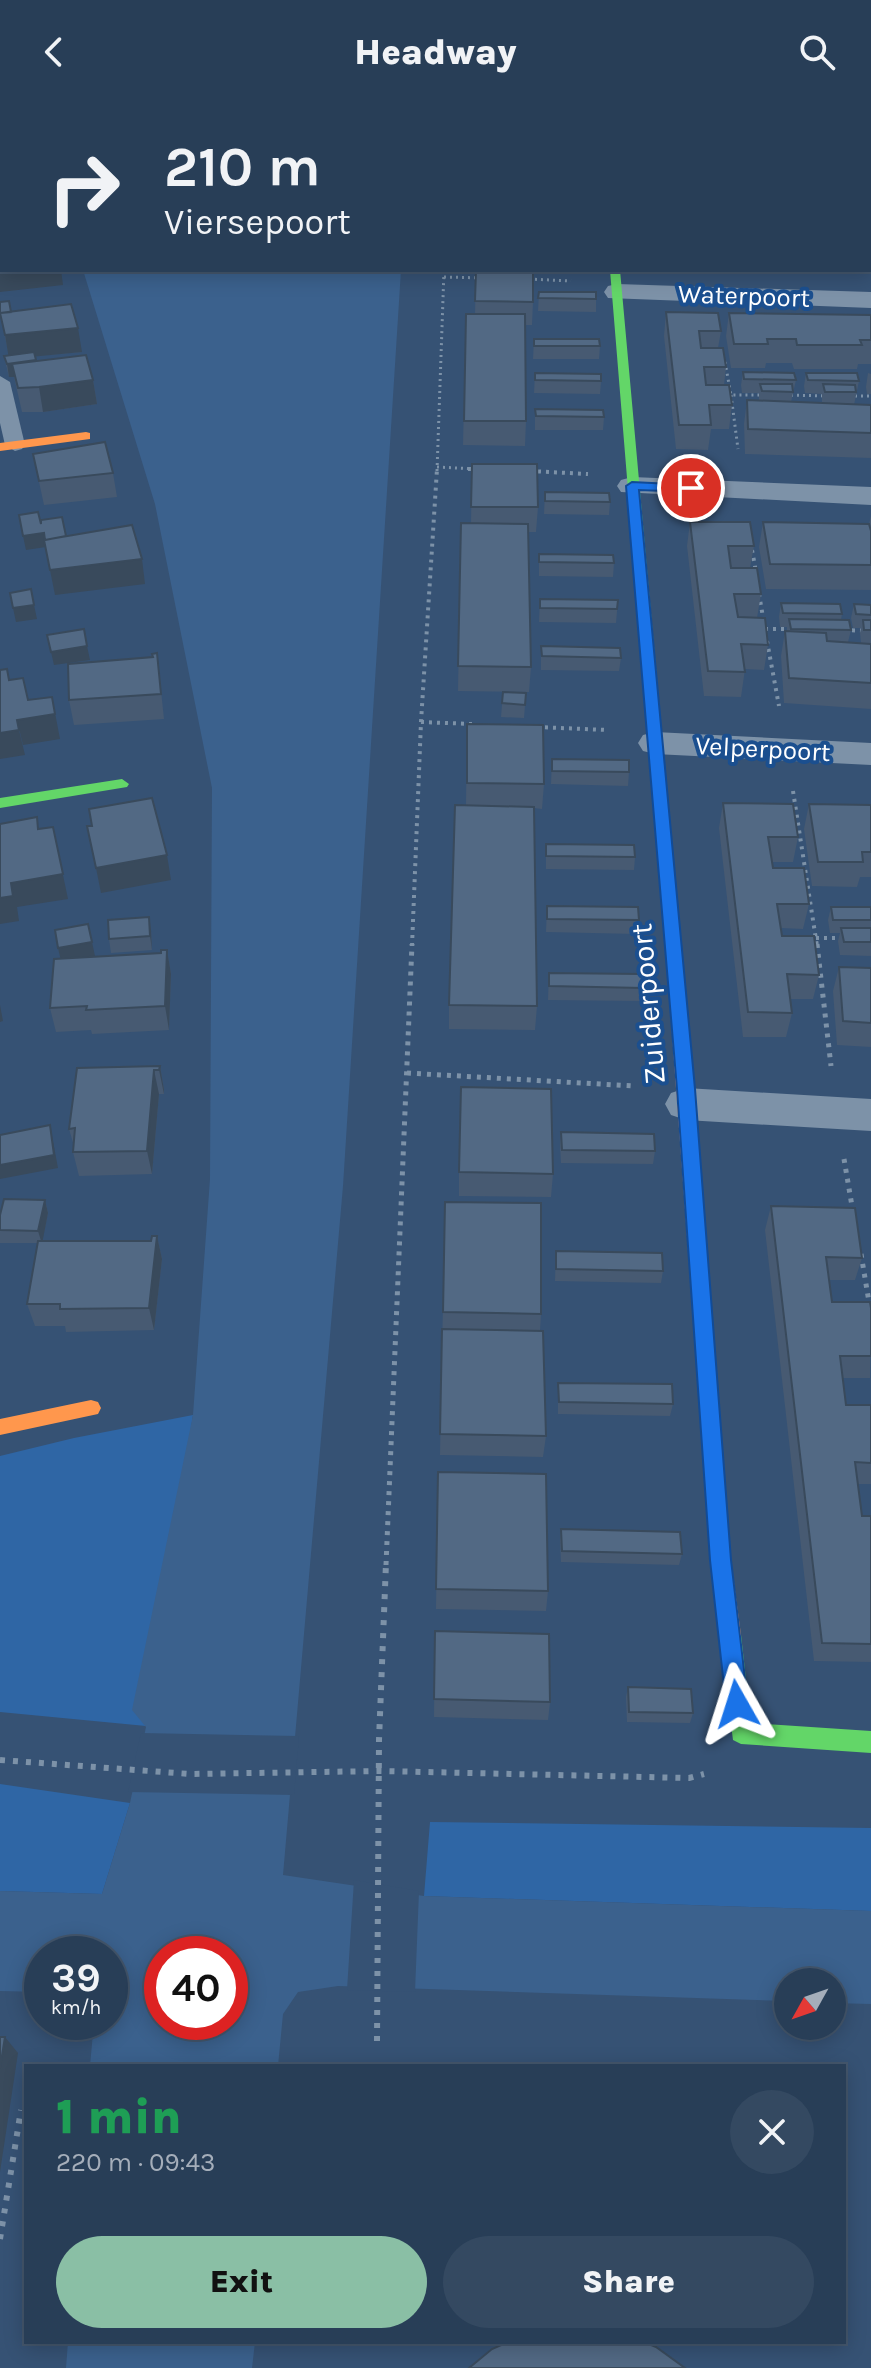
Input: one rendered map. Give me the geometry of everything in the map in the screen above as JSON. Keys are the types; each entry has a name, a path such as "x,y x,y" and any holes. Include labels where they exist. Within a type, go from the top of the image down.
{"street":[{"name":"Waterpoort","path":"616,281 713,295 871,300"},
{"name":"Zuiderpoort","path":"616,281 686,1096 721,1560 741,1733"},
{"path":"7,446 86,436"},
{"path":"631,481 742,491 871,496"},
{"name":"Velperpoort","path":"655,737 787,750 871,754"},
{"path":"0,803 122,784"},
{"path":"686,1096 853,1114"},
{"path":"0,1427 91,1408"},
{"path":"741,1733 871,1742"}],"lane":[{"path":"0,382 7,446"}],"path":[{"path":"377,2041 379,1740 421,722 437,467 444,273 483,278"},
{"path":"526,279 616,281"},
{"path":"713,295 731,395 742,491 756,573"},
{"path":"731,395 871,396"},
{"path":"437,467 479,469"},
{"path":"524,471 631,481"},
{"path":"758,587 816,938 853,1114 854,1213"},
{"path":"765,629 796,629"},
{"path":"841,630 871,631"},
{"path":"421,722 472,724"},
{"path":"536,727 655,737"},
{"path":"816,938 857,939"},
{"path":"407,1073 686,1096"},
{"path":"859,1242 871,1314"},
{"path":"0,1760 95,1770 333,1774 381,1771 689,1778 728,1768 741,1733"},
{"path":"0,2239 21,2110"}],"shaded area":[{"path":"84,272 401,272 343,1186 283,1875 424,1896 871,1911 871,2004 846,2003 846,1968 774,1968 774,2001 338,1986 298,1992 283,2014 278,2064 90,2064 92,2040 128,2040 128,1936 24,1936 24,1992 0,1991 0,1891 102,1894 130,1803 146,1727 132,1710 193,1415 210,1179 212,788 155,504"},
{"path":"193,1415 146,1726 0,1712 0,1456"},
{"path":"0,1784 130,1803 102,1894 0,1891"},
{"path":"430,1822 871,1828 871,1911 424,1896"},
{"path":"68,2344 255,2344 252,2368 66,2368"}],"pier":[{"path":"141,1733 299,1736 294,1795 128,1792"},
{"path":"354,1880 419,1891 415,1992 347,1990"}],"building":[{"path":"476,272 533,272 533,302 475,301"},
{"path":"539,292 596,292 596,299 538,298"},
{"path":"9,301 11,312 0,313 0,302"},
{"path":"71,304 78,328 5,335 0,313"},
{"path":"666,312 718,313 721,331 699,331 701,348 723,348 726,367 704,367 706,385 729,385 732,405 709,405 711,425 679,425"},
{"path":"729,313 871,315 871,340 860,340 862,345 797,345 796,339 767,339 768,344 734,344"},
{"path":"466,314 525,314 526,421 464,421"},
{"path":"534,339 599,339 600,346 534,346"},
{"path":"34,352 36,360 7,364 4,356"},
{"path":"86,355 93,380 18,388 12,364"},
{"path":"743,372 794,373 796,380 744,379"},
{"path":"535,373 601,374 601,381 535,380"},
{"path":"806,373 857,373 859,381 808,380"},
{"path":"760,384 792,384 793,392 762,391"},
{"path":"823,384 855,385 856,392 825,392"},
{"path":"747,400 871,405 871,433 748,429"},
{"path":"535,409 603,410 604,417 536,416"},
{"path":"105,442 113,473 39,481 33,454"},
{"path":"472,464 537,464 538,507 471,507"},
{"path":"545,492 609,493 610,502 545,501"},
{"path":"38,512 41,524 41,520 62,517 66,536 45,540 44,533 23,536 19,515"},
{"path":"690,522 750,522 754,546 728,546 731,568 757,568 761,594 734,594 738,617 765,618 768,645 741,644 745,672 708,671"},
{"path":"763,522 869,524 871,565 770,564"},
{"path":"461,523 528,524 531,667 458,666"},
{"path":"132,525 142,559 50,570 44,540"},
{"path":"539,554 613,555 614,563 539,562"},
{"path":"31,589 34,605 13,608 10,593"},
{"path":"540,599 618,600 617,609 540,608"},
{"path":"781,603 840,604 842,614 783,613"},
{"path":"854,604 871,605 871,615 856,614"},
{"path":"789,619 849,620 851,630 791,629"},
{"path":"863,620 871,620 871,630 864,630"},
{"path":"84,629 87,646 51,652 47,635"},
{"path":"785,631 826,633 827,641 871,644 871,683 789,678"},
{"path":"541,646 620,648 621,658 542,656"},
{"path":"157,653 161,694 69,700 68,664 153,657 152,654"},
{"path":"7,669 9,680 23,678 28,700 52,697 55,714 17,720 19,730 0,733 0,670"},
{"path":"503,692 526,693 525,705 502,703"},
{"path":"467,724 543,725 544,784 467,783"},
{"path":"552,759 629,760 629,772 552,771"},
{"path":"152,798 167,855 96,868 87,826 92,826 89,809"},
{"path":"723,803 793,804 798,837 768,837 773,868 804,868 809,904 777,904 782,936 814,936 819,975 787,974 792,1013 748,1012"},
{"path":"809,804 871,805 871,852 862,852 863,862 818,862"},
{"path":"455,805 534,807 537,1006 449,1005"},
{"path":"37,817 38,829 53,827 63,874 11,883 13,896 0,898 0,824"},
{"path":"546,844 634,845 635,857 546,856"},
{"path":"547,906 638,907 639,920 547,919"},
{"path":"831,907 871,907 871,920 833,920"},
{"path":"149,917 150,936 109,939 108,920"},
{"path":"88,924 92,942 58,948 55,930"},
{"path":"841,928 871,928 871,942 844,942"},
{"path":"161,950 167,950 165,1006 86,1010 87,1006 50,1008 54,959 161,953"},
{"path":"839,967 871,968 871,1023 843,1021"},
{"path":"549,973 642,974 643,988 549,986"},
{"path":"160,1066 159,1070 154,1070 147,1151 73,1152 75,1128 69,1129 77,1068"},
{"path":"461,1087 551,1089 553,1174 459,1172"},
{"path":"50,1125 54,1155 0,1165 0,1135"},
{"path":"561,1132 654,1134 655,1151 562,1150"},
{"path":"4,1199 45,1200 38,1231 0,1230"},
{"path":"445,1202 541,1203 541,1314 443,1312"},
{"path":"771,1206 855,1208 862,1258 826,1257 832,1302 870,1302 871,1308 871,1356 840,1356 846,1405 871,1405 871,1463 855,1462 862,1516 871,1516 871,1644 822,1643"},
{"path":"152,1236 157,1236 149,1308 60,1309 60,1304 27,1304 38,1241 151,1241"},
{"path":"556,1251 662,1253 663,1271 556,1269"},
{"path":"442,1329 543,1331 546,1436 440,1434"},
{"path":"558,1383 672,1384 673,1404 559,1402"},
{"path":"438,1472 546,1474 548,1591 436,1589"},
{"path":"561,1529 680,1532 682,1554 562,1551"},
{"path":"435,1631 549,1634 550,1702 434,1699"},
{"path":"628,1687 691,1689 693,1713 629,1712"},
{"path":"0,2037 5,2037 0,2068"},
{"path":"503,2344 649,2344 685,2368 469,2368 492,2349"}],"traffic: fast":[{"path":"615,272 675,967"},
{"path":"0,803 122,784"},
{"path":"730,1635 741,1733 871,1742"}],"traffic: slow":[{"path":"0,447 86,436"},
{"path":"675,967 721,1560 730,1635"},
{"path":"0,1427 91,1408"}],"route":[{"path":"691,488 632,486 686,1089 721,1560 737,1704"}]}
